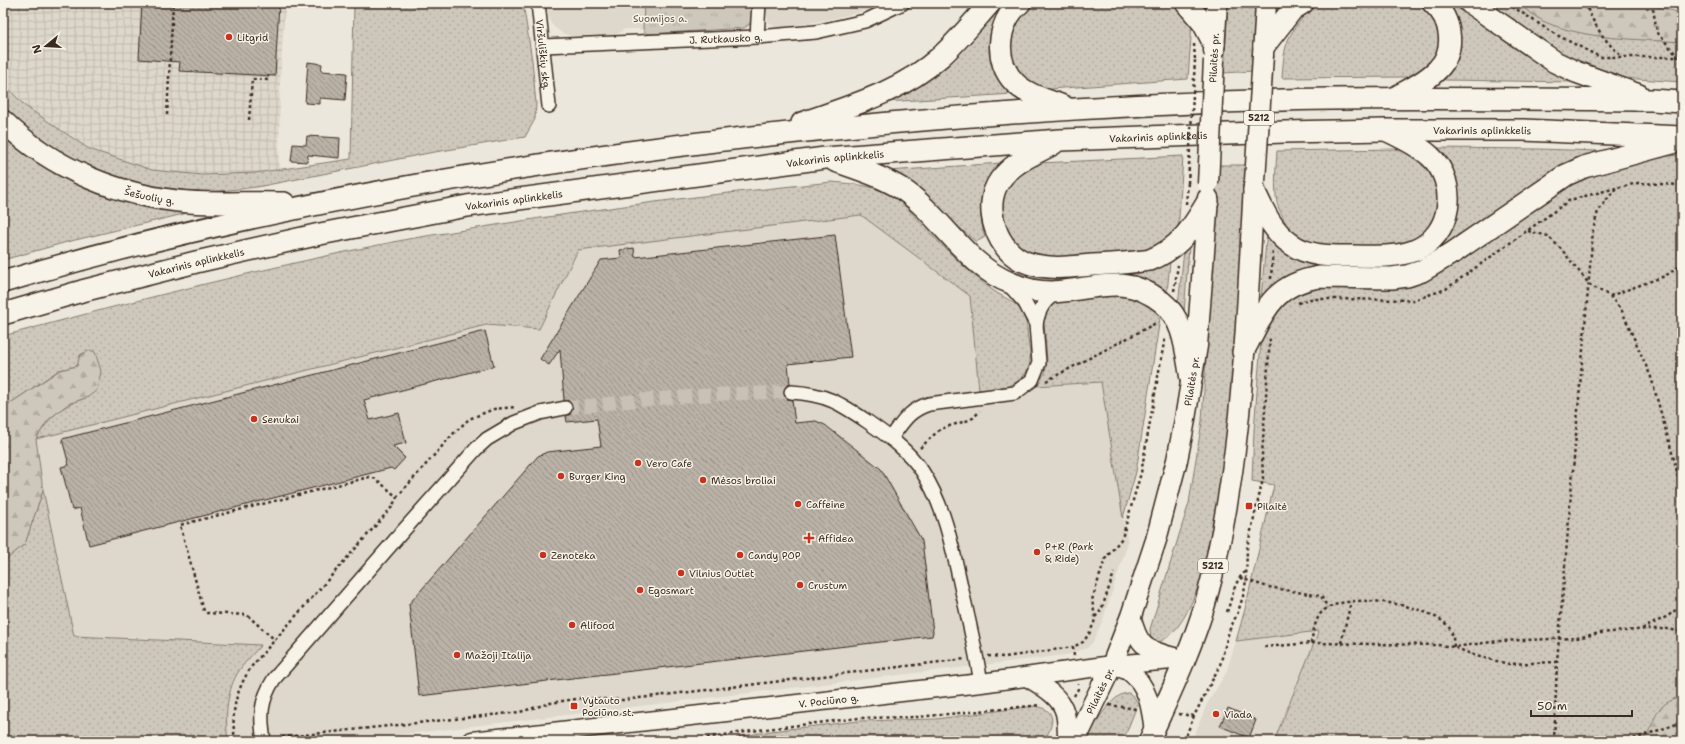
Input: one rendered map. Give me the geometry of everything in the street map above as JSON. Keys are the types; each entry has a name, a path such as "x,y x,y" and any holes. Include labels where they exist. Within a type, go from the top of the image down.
{"highway":[{"path":"776,133 873,97 915,76 940,57 990,3"},
{"path":"1020,3 1009,16 1003,29 1000,42 1001,55 1006,69 1015,82 1028,92 1071,109"},
{"path":"1186,3 1203,24 1208,54"},
{"path":"1264,50 1292,10 1303,3"},
{"path":"1393,98 1430,77 1439,69 1445,58 1450,36 1442,13 1433,3"},
{"path":"1470,3 1555,62 1576,72 1652,100"},
{"path":"3,282 150,242 316,203 553,162 776,133 922,119 1071,109 1283,100 1393,98 1652,100 1682,102"},
{"name":"Šešuolių g.","path":"3,121 36,150 62,166 96,180 127,190 159,198 190,202 316,203"},
{"path":"1254,185 1268,218 1281,236 1292,245 1304,251 1319,255 1336,256 1389,256 1415,251 1436,235 1444,223 1449,199 1448,185 1443,173 1430,156 1416,146 1386,130"},
{"name":"Vakarinis aplinkkelis","path":"3,314 82,291 196,262 320,234 452,209 825,158 1060,140 1284,132 1523,130 1682,137"},
{"path":"1060,140 1020,161 1000,180 992,197 992,214 997,232 1004,245 1013,255 1027,263 1060,267 1136,262 1150,260 1163,255 1182,241 1197,220 1208,192"},
{"path":"1243,352 1272,300 1281,291 1293,284 1319,277 1392,278 1407,276 1422,271 1454,252 1566,175 1584,167 1682,140"},
{"path":"825,158 875,174 902,190 928,212 971,256 1006,282 1036,291 1060,291 1122,285 1137,287 1150,293 1164,316 1179,324 1184,341 1191,379"}],"main road":[{"name":"Pilaitės pr.","path":"1075,741 1112,665 1131,616 1156,540 1177,460 1184,425 1200,319 1208,192 1208,54 1217,3"},
{"name":"5212","path":"1152,736 1157,712 1185,659 1204,605 1228,493 1235,442 1243,352 1266,3"},
{"path":"1131,616 1136,636 1144,645 1154,652 1185,659"},
{"name":"V. Pociūno g.","path":"472,741 981,683 1112,665 1185,659"},
{"path":"1112,665 1129,671 1141,682 1147,696 1157,712"},
{"path":"1027,677 1042,686 1062,705 1065,714 1067,741"}],"street":[{"name":"Viršuliškių skg.","path":"538,3 549,106"},
{"path":"757,37 760,3"},
{"name":"J. Rutkausko g.","path":"543,46 757,37 816,32 865,21 903,3"},
{"path":"1006,282 1025,303 1036,324"},
{"path":"891,438 911,412 920,407 929,404 1015,393 1023,388 1032,380 1039,363 1036,324 1038,311 1047,299 1060,291"},
{"path":"791,392 811,393 831,399 891,438 911,457 922,471 936,496 952,547 977,658 981,683"},
{"path":"263,740 261,710 267,690 274,679 402,531 488,439 506,427 540,413 565,408"}],"path":[{"path":"167,115 173,3"},
{"path":"1508,3 1553,33 1600,56 1680,57"},
{"path":"1585,3 1590,16 1605,41 1621,57"},
{"path":"1652,3 1657,32 1680,57"},
{"path":"1188,183 1208,54"},
{"path":"249,120 252,79 268,80 268,76"},
{"path":"1554,741 1554,697 1590,285 1593,230 1598,212 1616,188 1638,183 1682,185"},
{"path":"1528,232 1548,236 1562,250 1590,285 1610,296 1622,311 1651,377 1676,467 1682,499"},
{"path":"1140,332 1164,316 1182,241"},
{"path":"1272,300 1271,277 1273,244"},
{"path":"1610,296 1665,276 1682,265"},
{"path":"1184,741 1194,716 1220,665 1229,631 1238,612 1246,580 1247,548 1264,479 1262,455 1271,332"},
{"path":"263,740 520,712 550,702 582,698 624,700 1073,647 1083,642 1094,624 1092,600 1105,559 1122,538 1141,473 1165,335"},
{"path":"235,741 232,719 235,700 241,682 251,667 392,507 397,497 453,434 469,419 494,409 518,407"},
{"path":"275,640 247,615 207,613 204,611 180,525 369,477 376,479 397,497"},
{"path":"1227,612 1240,578 1246,572"},
{"path":"1094,617 1102,608 1114,573"},
{"path":"1240,578 1268,587 1322,596 1328,608"},
{"path":"1311,643 1318,618 1328,608 1351,602 1374,601 1396,604 1434,616 1447,625 1453,634 1454,647"},
{"path":"1341,643 1351,602"},
{"path":"1639,630 1668,616 1682,605"},
{"path":"1264,647 1311,643 1341,643 1454,647 1499,641 1577,638 1600,633 1639,630 1668,630 1682,632"},
{"path":"1073,647 1078,689 1075,695 1070,699 1194,716"},
{"path":"1454,647 1476,656 1509,664 1557,662"},
{"path":"683,741 858,718 918,717 1033,704 1041,704 1053,712 1062,705"},
{"path":"1628,741 1682,722"},
{"path":"298,736 298,741"}],"shaded area":[{"path":"3,3 285,3 280,83 279,170 255,173 202,175 152,170 89,149 25,106 3,83"},
{"path":"546,3 644,3 643,29 625,29 615,35 571,36 562,33 550,22"},
{"path":"748,3 882,3 868,10 827,20 777,28 768,22 767,14 753,12"},
{"path":"861,215 970,296 979,390 1101,382 1128,543 1103,619 1093,642 1087,648 1066,655 348,741 228,741 226,730 228,698 237,674 260,645 74,636 43,490 36,439 486,325 539,329 578,250"},
{"path":"1320,631 1274,741 1192,741 1207,704 1226,673 1236,641"}],"green space":[{"path":"354,3 523,3 532,60 536,104 535,119 525,137 429,153 257,187 201,193 161,191 92,171 27,133 3,110 3,83 25,106 89,149 152,170 202,175 255,173 351,159"},
{"name":"Suomijos a.","path":"644,3 748,3 753,12 750,24 744,28 650,34 645,33 643,29"},
{"path":"1002,3 1006,3 1000,10 992,28 990,38 991,57 997,75 1002,83 1013,94 885,102 963,47"},
{"path":"1034,3 1174,3 1192,22 1188,79 1049,89 1033,85 1020,74 1008,55 1012,32 1017,18 1021,12"},
{"path":"1228,3 1258,3 1253,71 1224,73"},
{"path":"1322,3 1420,3 1434,15 1441,35 1437,58 1420,75 1408,77 1282,78 1285,51 1289,38 1304,16 1303,12"},
{"path":"1443,3 1453,3 1544,66 1575,82 1445,80 1443,77"},
{"path":"1483,3 1516,3 1544,21 1633,39 1682,42 1682,82 1623,78 1601,72 1562,57"},
{"path":"1516,3 1641,3 1682,13 1682,42 1612,38 1578,32 1545,22"},
{"path":"3,132 196,211 67,242 3,260"},
{"path":"1434,148 1598,151 1574,161 1419,264 1272,288 1261,297 1267,231 1292,255 1442,241"},
{"path":"1396,149 1408,152 1428,165 1439,186 1437,218 1422,237 1395,248 1323,246 1302,241 1285,226 1276,197 1277,151"},
{"path":"1682,155 1682,697 1674,699 1642,741 1274,741 1319,631 1236,641 1274,485 1252,481 1254,430 1261,341 1264,325 1280,302 1307,286 1403,285 1573,181 1626,163"},
{"path":"1183,156 1178,233 1167,242 1142,253 1053,258 1022,251 1005,231 999,200 1016,173 1040,163"},
{"path":"1001,163 990,175 983,189 981,213 985,237 976,242 912,187 888,171"},
{"path":"1218,165 1247,165 1238,304 1224,463 1217,510 1207,555 1195,595 1179,625 1159,642 1151,639 1150,629 1189,503 1202,421"},
{"path":"832,182 870,187 887,193 895,198 904,205 965,268 989,288 1017,306 1025,319 1030,354 1028,370 1018,381 1011,385 995,389 979,390 970,296 861,215 578,250 539,329 486,325 36,439 47,423 58,412 70,404 88,397 77,366 59,370 3,408 3,336 204,284 306,260 408,239 622,206"},
{"path":"1189,247 1184,313 1178,305 1184,251"},
{"path":"1170,262 1167,293 1113,276 1112,273 1160,266"},
{"path":"1118,294 1134,296 1161,312 1136,472 1123,518 1101,382 1036,386 1045,373 1047,360 1044,322 1046,310 1054,301"},
{"path":"90,350 95,352 101,371 97,390 88,397 68,404 48,420 36,439 43,490 25,544 3,562 3,408 60,370 77,366 80,355"},
{"path":"43,490 74,636 261,645 239,670 233,682 227,707 228,741 3,741 3,562 25,544"},
{"path":"1125,693 1129,693 1138,703 1123,741 1085,741 1096,722 1112,701"},
{"path":"1682,697 1682,741 1642,741 1660,709 1672,700"},
{"path":"1034,706 1042,708 1051,714 1052,719 1050,730 1044,741 737,741 737,737 771,731 859,721 936,719"}],"building":[{"name":"Litgrid","path":"142,3 279,3 275,76 179,71 180,62 139,59"},
{"path":"308,62 322,64 321,71 347,73 345,100 320,98 320,104 305,103"},
{"path":"307,136 340,138 339,158 308,155 307,162 291,161 293,144 306,145"},
{"name":"Vilnius Outlet","path":"835,235 851,357 788,364 790,384 784,388 784,395 787,399 792,400 795,423 816,421 825,425 881,469 922,541 933,632 932,636 419,696 409,604 538,456 547,452 601,446 597,419 567,422 566,416 571,414 573,407 571,402 564,400 560,349 549,365 540,359 601,260 621,258 620,250 634,248 635,257"},
{"name":"Senukai","path":"485,331 494,366 364,400 370,420 399,413 406,443 393,446 405,458 394,470 391,468 89,545 80,508 72,510 61,467 69,465 62,439"},
{"path":"1228,708 1256,720 1249,738 1220,726"}],"tunnel":[{"path":"565,408 652,399 724,394 791,392"}],"place":[{"name":"Litgrid","path":"229,37"},
{"name":"Senukai","path":"254,419"},
{"name":"Vero Cafe","path":"638,463"},
{"name":"Burger King","path":"561,476"},
{"name":"Mėsos broliai","path":"703,480"},
{"name":"Caffeine","path":"798,504"},
{"name":"Pilaitė","path":"1249,506"},
{"name":"Affidea","path":"809,538"},
{"name":"P+R (Park & Ride)","path":"1037,552"},
{"name":"Zenoteka","path":"543,555"},
{"name":"Candy POP","path":"740,555"},
{"name":"Vilnius Outlet","path":"681,573"},
{"name":"Crustum","path":"800,585"},
{"name":"Egosmart","path":"640,590"},
{"name":"Alifood","path":"572,625"},
{"name":"Mažoji Italija","path":"457,655"},
{"name":"Vytauto Pociūno st.","path":"574,706"},
{"name":"Viada","path":"1216,714"}]}
